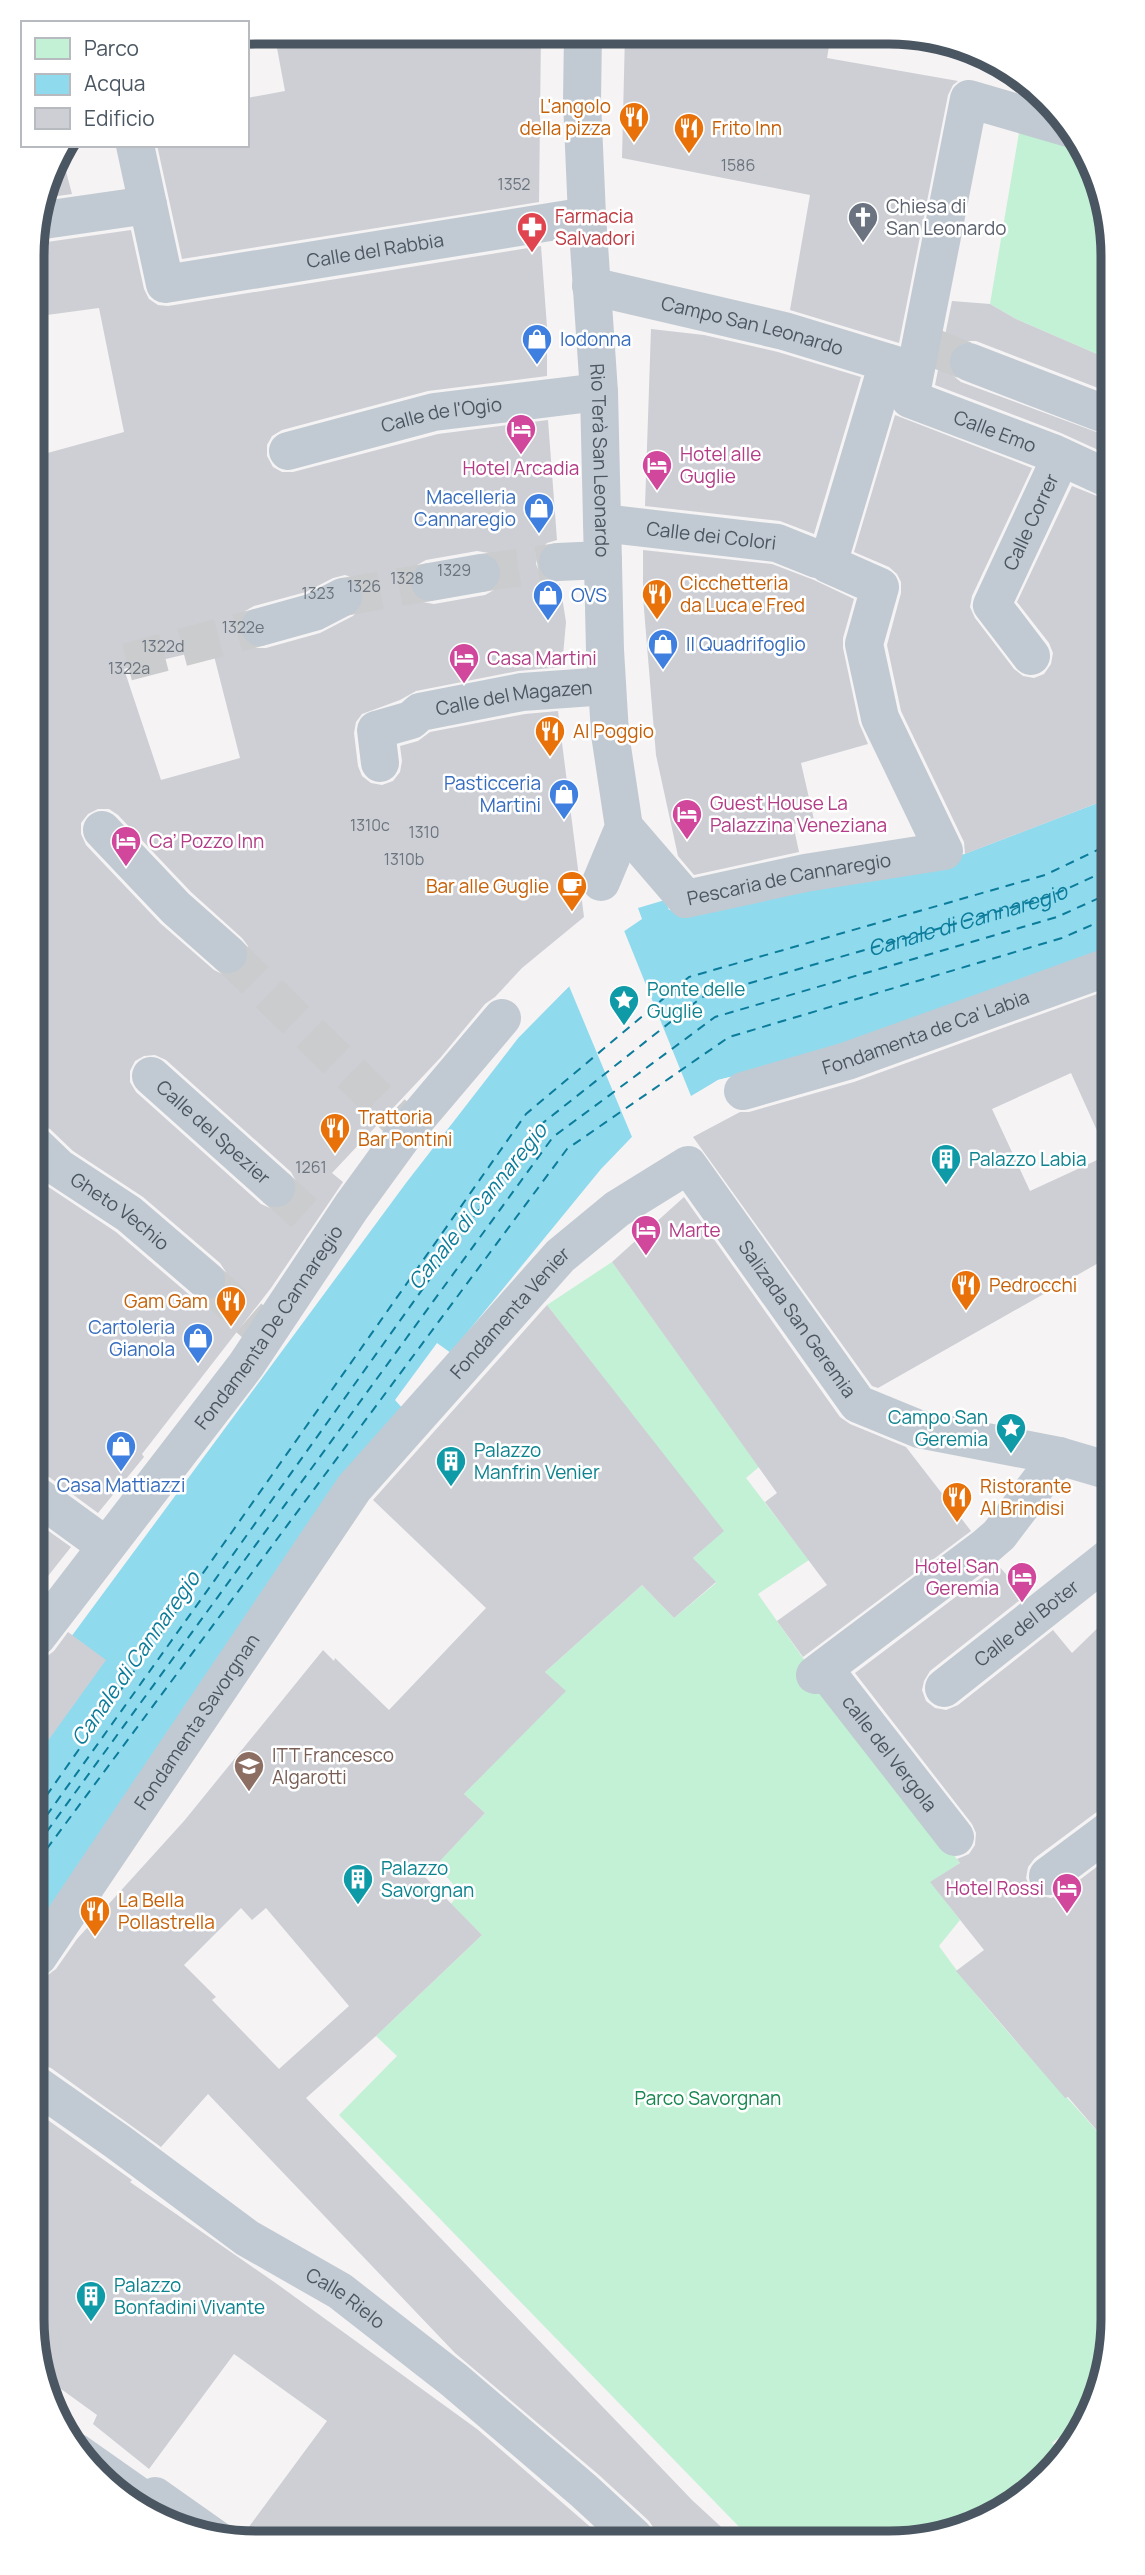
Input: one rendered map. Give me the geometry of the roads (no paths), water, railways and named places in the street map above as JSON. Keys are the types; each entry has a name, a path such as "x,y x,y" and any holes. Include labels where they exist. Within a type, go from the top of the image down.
{"street":[{"name":"Rio Terà San Leonardo","path":"583,44 582,101 587,216 599,392 607,686 610,734 624,827"},
{"path":"913,356 969,99 1058,126"},
{"path":"47,220 148,205 135,147"},
{"name":"Calle del Rabbia","path":"148,205 165,284 587,216"},
{"name":"Campo San Leonardo","path":"591,286 784,331 913,356"},
{"name":"Calle Emo","path":"913,356 910,399 1061,457 1101,475"},
{"name":"Pescaria de Cannaregio","path":"624,827 686,900 805,873 944,851 880,719 864,644 880,587 828,564 913,356"},
{"path":"969,362 1101,413"},
{"name":"Calle de l'Ogio","path":"288,451 434,412 599,392"},
{"name":"Calle Correr","path":"1031,656 992,605 1061,457"},
{"name":"Calle dei Colori","path":"558,562 602,541 777,543 817,559"},
{"path":"430,582 481,573"},
{"path":"260,627 314,612 343,597"},
{"name":"Calle del Magazen","path":"380,762 376,730 411,720 420,712 522,692 607,686"},
{"path":"601,882 624,827"},
{"path":"102,830 176,908 228,954"},
{"name":"Fondamenta de Ca' Labia","path":"743,1091 847,1061 1101,970"},
{"name":"Fondamenta De Cannaregio","path":"44,1628 246,1365 352,1206 408,1129 502,1018"},
{"name":"Calle del Spezier","path":"151,1076 276,1188"},
{"name":"Gheto Vechio","path":"44,1154 59,1168 129,1214 206,1280"},
{"name":"Salizada San Geremia","path":"688,1165 858,1404 919,1429 1059,1456"},
{"name":"Fondamenta Venier","path":"354,1488 560,1256 617,1209 688,1165"},
{"path":"1059,1456 1101,1468"},
{"name":"calle del Vergola","path":"955,1837 820,1672 985,1548 999,1535 1059,1456"},
{"name":"Fondamenta Savorgnan","path":"44,1948 354,1488"},
{"path":"44,1501 106,1546"},
{"name":"Calle del Boter","path":"944,1688 1101,1564"},
{"path":"1048,1876 1101,1836"},
{"name":"Calle Rielo","path":"44,2090 247,2238 340,2291 454,2380 627,2531"},
{"path":"119,2481 151,2503"}],"water":[{"name":"Canale di Cannaregio","path":"1101,802 1101,957 770,1067 718,1080 632,1137 601,1169 344,1483 44,1921 44,1674 406,1183 519,1037 623,932 642,919 638,908 665,900 669,910 807,879 959,856"}],"tunnel":[{"path":"929,346 969,362"},
{"path":"481,573 558,562"},
{"path":"343,597 430,582"},
{"path":"127,662 260,627"},
{"path":"228,954 408,1129"},
{"path":"276,1188 332,1238"},
{"path":"206,1280 267,1334"}],"place":[{"name":"L'angolo della pizza","path":"634,144"},
{"name":"Frito Inn","path":"689,155"},
{"name":"Chiesa di San Leonardo","path":"863,244"},
{"name":"Farmacia Salvadori","path":"532,254"},
{"name":"Iodonna","path":"537,366"},
{"name":"Hotel Arcadia","path":"521,456"},
{"name":"Hotel alle Guglie","path":"657,492"},
{"name":"Macelleria Cannaregio","path":"539,535"},
{"name":"Cicchetteria da Luca e Fred","path":"657,621"},
{"name":"OVS","path":"548,622"},
{"name":"Il Quadrifoglio","path":"663,671"},
{"name":"Casa Martini","path":"464,685"},
{"name":"Al Poggio","path":"550,758"},
{"name":"Pasticceria Martini","path":"564,821"},
{"name":"Guest House La Palazzina Veneziana","path":"687,841"},
{"name":"Ca’ Pozzo Inn","path":"126,868"},
{"name":"Bar alle Guglie","path":"572,913"},
{"name":"Ponte delle Guglie","path":"624,1027"},
{"name":"Trattoria Bar Pontini","path":"335,1155"},
{"name":"Palazzo Labia","path":"946,1186"},
{"name":"Marte","path":"646,1257"},
{"name":"Pedrocchi","path":"966,1312"},
{"name":"Gam Gam","path":"231,1328"},
{"name":"Cartoleria Gianola","path":"198,1365"},
{"name":"Campo San Geremia","path":"1011,1455"},
{"name":"Casa Mattiazzi","path":"121,1473"},
{"name":"Palazzo Manfrin Venier","path":"451,1488"},
{"name":"Ristorante Al Brindisi","path":"957,1524"},
{"name":"Hotel San Geremia","path":"1022,1604"},
{"name":"ITT Francesco Algarotti","path":"249,1793"},
{"name":"Palazzo Savorgnan","path":"358,1906"},
{"name":"Hotel Rossi","path":"1067,1915"},
{"name":"La Bella Pollastrella","path":"95,1938"},
{"name":"Palazzo Bonfadini Vivante","path":"91,2323"}],"park label":[{"name":"Parco Savorgnan","path":"708,2098"}]}
